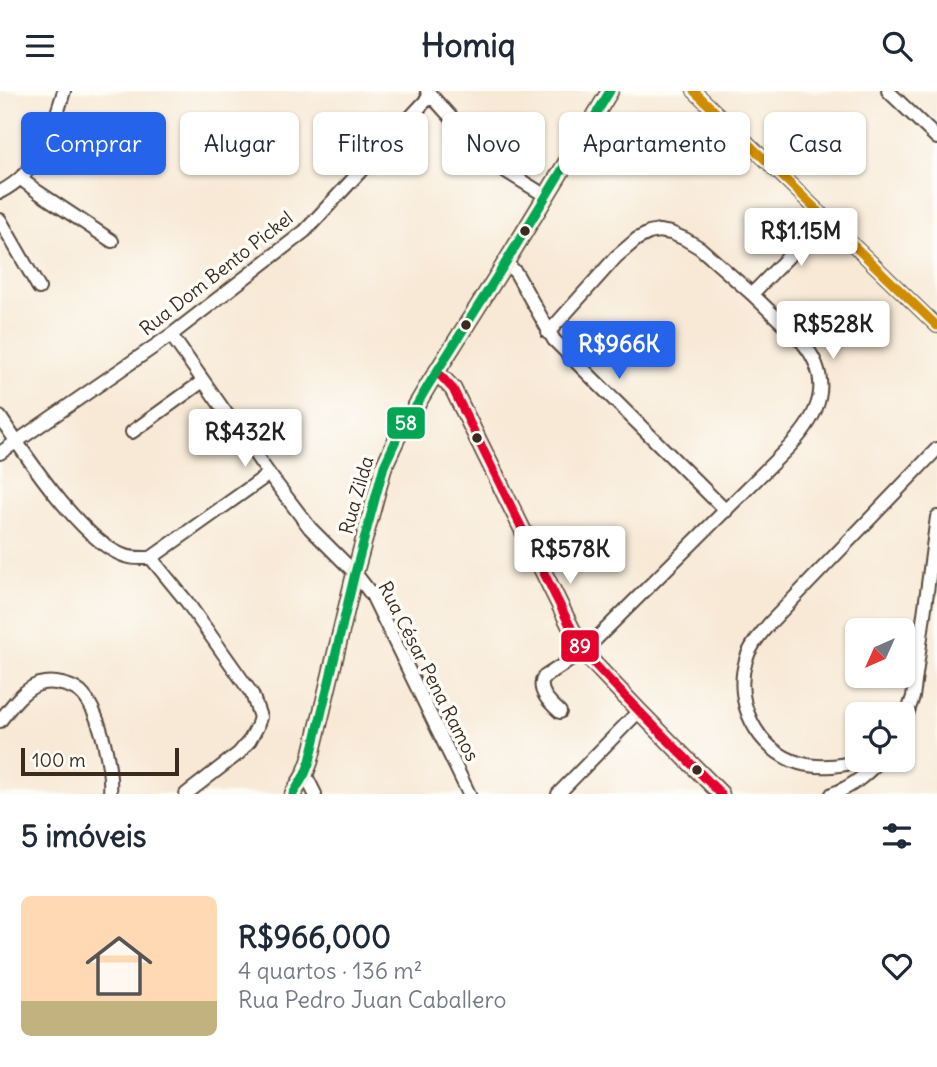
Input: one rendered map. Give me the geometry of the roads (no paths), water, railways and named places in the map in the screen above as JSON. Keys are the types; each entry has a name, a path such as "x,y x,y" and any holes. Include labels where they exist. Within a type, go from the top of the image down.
{"main road":[{"name":"Rua Zilda","path":"293,794 310,761 384,466 397,438 610,91"},
{"path":"438,372 453,389 583,652 721,794"}],"street":[{"path":"0,192 21,179 42,152 64,91"},
{"path":"694,91 937,326"},
{"path":"888,91 935,134"},
{"path":"429,93 488,158 547,196"},
{"name":"Rua Dom Bento Pickel","path":"0,453 171,335 305,231 429,93"},
{"path":"21,179 112,241"},
{"path":"752,294 826,218"},
{"path":"0,220 40,288"},
{"path":"548,333 616,257 637,239 649,233 671,233 685,239 712,258 803,343 818,368 821,387 819,402 801,435 583,652 544,677 541,685 546,697 560,712"},
{"path":"506,263 516,273 548,333 726,511"},
{"name":"Rua César Pena Ramos","path":"171,335 310,528 355,573 379,607 469,794"},
{"path":"132,432 203,381"},
{"path":"0,417 55,493 99,541 119,554 132,558 151,558 269,474"},
{"path":"845,764 818,767 800,763 783,756 766,743 751,723 744,702 742,681 746,659 754,642 769,624 937,449"},
{"path":"911,702 937,517"},
{"path":"151,558 187,602 252,694 260,717 250,740 239,753 186,794"},
{"path":"0,721 20,697 39,684 55,683 83,694 101,732 108,762 110,794"},
{"path":"564,792 639,711"},
{"path":"832,794 863,778 869,772"},
{"path":"305,774 315,794"}]}
